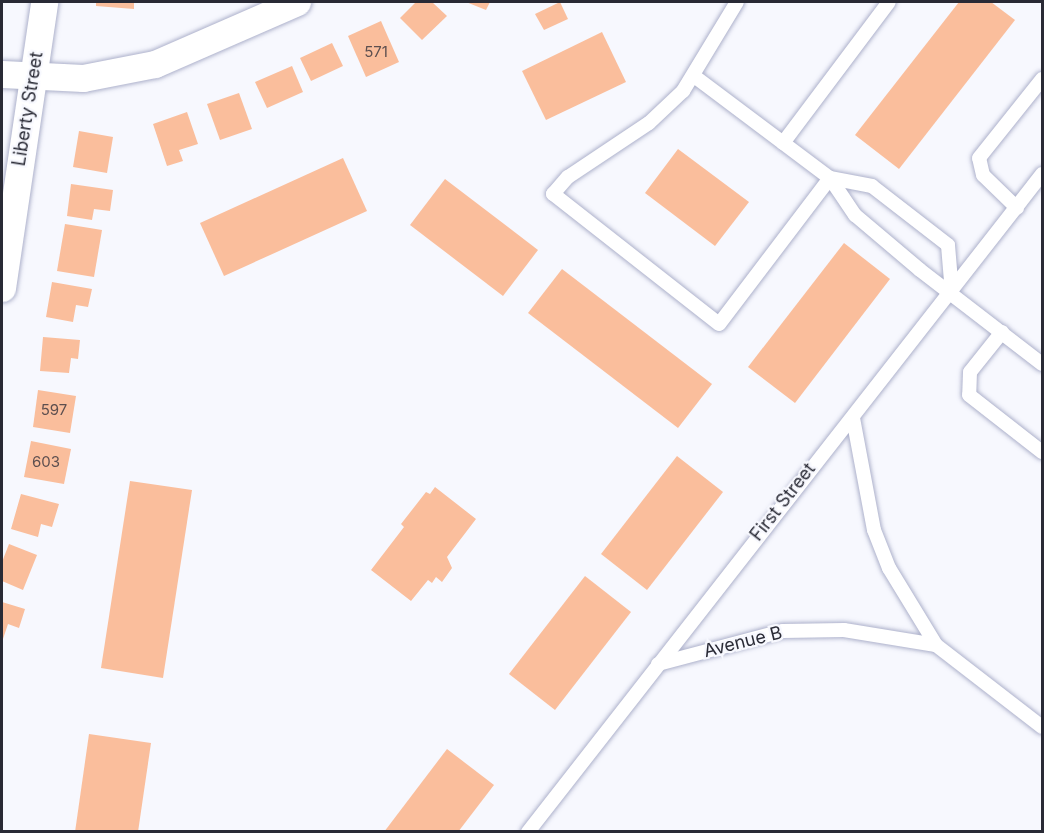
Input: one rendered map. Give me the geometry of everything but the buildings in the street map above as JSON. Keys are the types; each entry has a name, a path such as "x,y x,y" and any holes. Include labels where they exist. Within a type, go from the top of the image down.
{"street":[{"name":"Liberty Street","path":"2,288 44,2"},
{"path":"2,74 33,78 83,78 155,64 297,2"}],"lane":[{"path":"737,2 694,76 649,123 568,177 553,194 719,324 830,178"},
{"path":"783,143 889,2"},
{"path":"694,76 830,178 855,215 1042,364"},
{"path":"1017,208 983,175 979,159 1042,79"},
{"name":"First Street","path":"528,831 810,466 853,418 1042,174"},
{"path":"830,178 872,186 948,245 952,293"},
{"path":"1002,332 970,372 969,394 1042,452"},
{"name":"Avenue B","path":"853,418 874,530 889,568 936,645 1042,727"},
{"name":"Avenue B","path":"658,664 783,631 844,630 936,645"}]}
